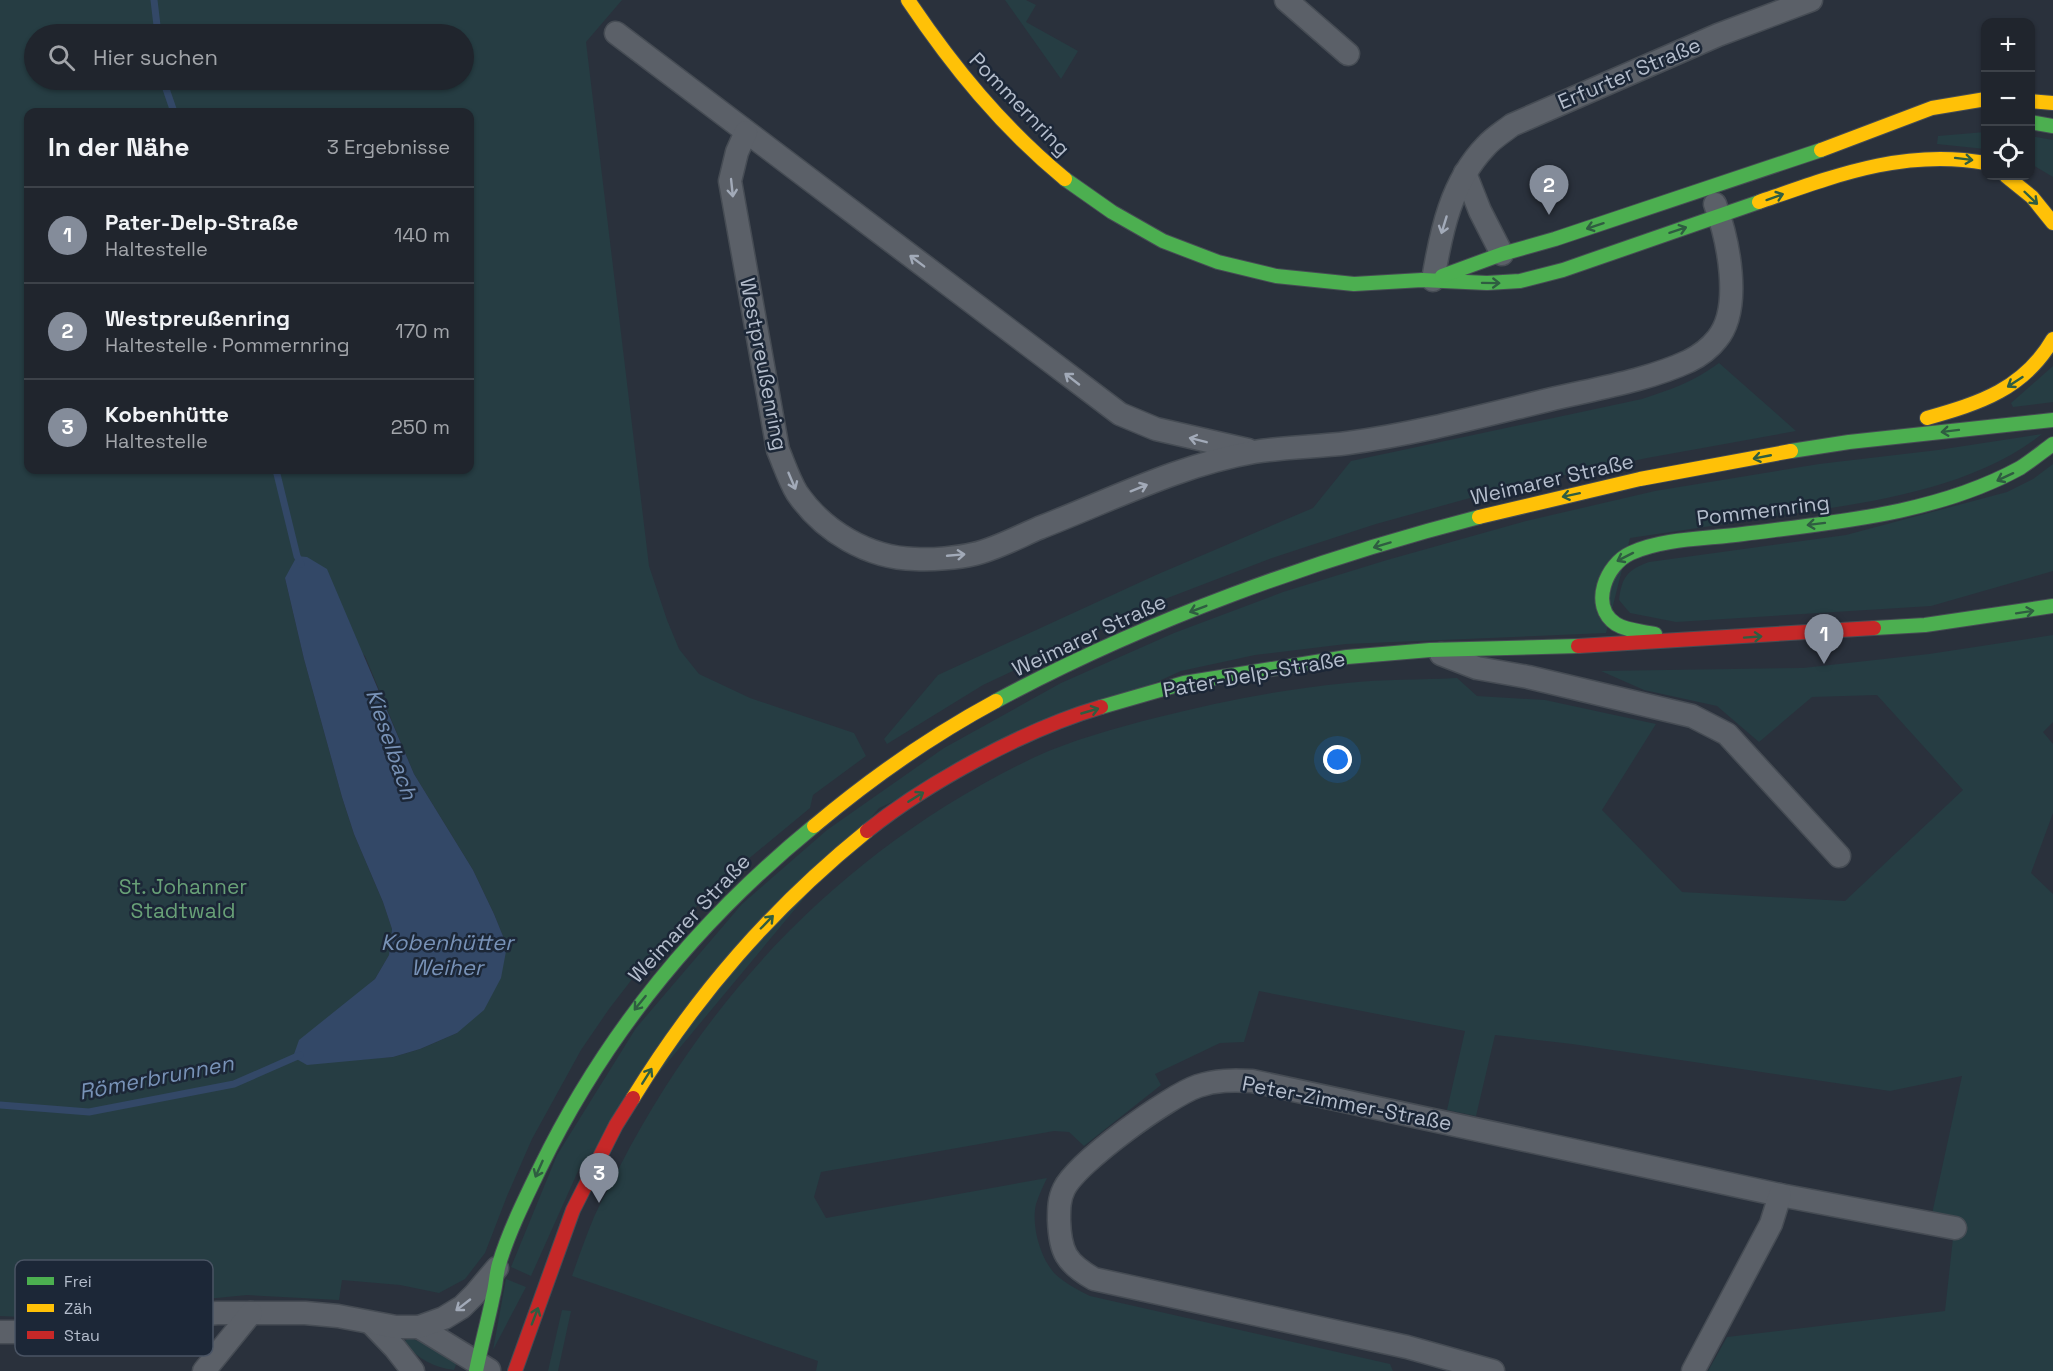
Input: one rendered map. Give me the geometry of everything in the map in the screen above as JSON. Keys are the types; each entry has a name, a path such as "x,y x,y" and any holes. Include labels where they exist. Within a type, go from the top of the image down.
{"street":[{"name":"Pommernring","path":"908,0 965,80 1024,144 1075,188 1148,233 1201,256 1275,276 1354,284 1433,280 1504,283 1530,278 1822,180 1894,161 1933,156 1981,162"},
{"path":"1286,0 1348,54"},
{"name":"Erfurter Straße","path":"1433,280 1444,223 1465,173 1486,146 1512,125 1718,35 1811,0"},
{"name":"Westpreußenring","path":"616,33 1120,414 1156,429 1255,452"},
{"name":"Pommernring","path":"1433,280 1502,254 1555,239 1858,137 1932,108 1981,100"},
{"path":"2035,101 2053,103"},
{"name":"Pommernring","path":"1858,137 1933,118 1954,118"},
{"path":"2035,123 2053,126"},
{"name":"Westpreußenring","path":"746,132 737,152 730,182 778,450 796,491 819,519 856,545 886,555 915,559 974,554 1155,481 1215,461 1255,452 1347,443 1405,434 1636,379 1690,360 1718,339 1727,321 1731,299 1729,266 1720,216 1710,188"},
{"path":"1465,173 1480,211 1502,254"},
{"path":"2011,180 2032,197 2053,223"},
{"path":"1819,446 1972,406 2016,382 2029,372 2047,352 2053,339"},
{"name":"Weimarer Straße","path":"481,1368 497,1268 548,1149 577,1098 627,1020 670,964 734,896 777,855 819,819 936,736 1056,670 1171,620 1279,578 1382,545 1522,506 1651,478 1819,446 2053,420"},
{"name":"Pommernring","path":"1694,641 1621,627 1611,621 1601,600 1606,578 1615,562 1637,550 1670,543 1842,521 1935,502 2004,477 2026,466 2053,444"},
{"path":"1925,625 2022,597"},
{"name":"Pater-Delp-Straße","path":"517,1364 580,1194 616,1125 662,1052 704,994 763,925 842,850 884,817 956,772 1012,742 1074,715 1184,683 1347,657 1430,650 1694,641 1925,625 2053,606"},
{"name":"Pater-Delp-Straße","path":"1430,650 1477,668 1528,677 1692,716 1727,734 1839,856"},
{"name":"Peter-Zimmer-Straße","path":"1493,1371 1416,1349 1094,1279 1078,1270 1066,1257 1060,1242 1059,1203 1065,1187 1078,1171 1130,1127 1169,1101 1197,1086 1218,1080 1235,1080 1264,1084 1780,1194 1955,1228"},
{"path":"1694,1371 1772,1224 1780,1194"},
{"path":"213,1313 305,1313 338,1316 396,1327 418,1327 462,1307 497,1268"},
{"path":"204,1371 251,1313"},
{"path":"371,1323 416,1370"},
{"path":"418,1327 481,1368"},
{"path":"500,1371 517,1364"}],"green space":[{"name":"St. Johanner Stadtwald","path":"0,0 622,0 586,42 649,566 679,649 699,674 750,698 854,733 866,756 813,795 810,808 718,884 653,952 609,1009 581,1050 532,1139 485,1253 465,1279 439,1293 400,1285 342,1280 339,1300 247,1295 213,1298 213,1260 15,1260 15,1317 0,1316","holes":["285,578 365,656 414,774 473,870 507,946 457,1033 420,1049 393,1057 352,1060 353,998 375,979 389,955 392,929 354,834 342,797 304,659"]},
{"path":"1005,0 1026,0 1036,5 1026,22 1078,51 1061,79"},
{"path":"1981,132 1981,149 1937,144 1938,136"},
{"path":"2035,137 2053,140 2053,177 2035,166"},
{"path":"1719,363 1796,431 1647,458 1517,485 1376,524 1272,558 1165,599 983,685 887,744 884,739 938,675 1156,575 1313,508 1351,461 1642,399 1682,384"},
{"path":"2053,366 2053,402 2013,407 2011,403"},
{"path":"2042,434 2015,453 1984,468 1919,491 1850,505 1630,538 1606,633 1346,644 1255,655 1181,671 879,808 579,1169 531,1276 511,1267 557,1155 636,1028 742,904 827,830 944,748 1061,683 1174,633 1283,592 1526,521 1655,491 1819,464 1938,450"},
{"path":"2053,464 2053,571 1931,606 1676,622 1630,613 1619,600 1627,575 1635,568 1649,562 1846,535 2007,492 2033,479"},
{"path":"2053,635 2053,722 2043,732 2053,744 2053,813 2031,873 2053,894 2053,1371 1708,1371 1727,1337 1945,1311 1955,1220 1932,1214 1962,1076 1890,1091 1572,1044 1495,1035 1476,1116 1447,1110 1465,1031 1259,991 1244,1042 1220,1043 1155,1074 1161,1085 1084,1146 1069,1132 1054,1131 821,1172 814,1197 826,1218 1047,1178 1036,1204 1035,1222 1038,1241 1045,1259 1055,1274 1077,1289 1090,1296 1390,1364 1393,1371 816,1371 818,1361 572,1276 597,1210 657,1100 698,1039 744,981 793,927 847,878 906,833 968,792 1035,757 1125,726 1251,697 1361,682 1457,678 1477,696 1545,700 1656,724 1602,810 1682,892 1845,901 1963,790 1877,695 1812,697 1759,742 1717,706 1644,690 1601,671 1803,668 1929,654"},
{"path":"506,1279 526,1287 493,1350"},
{"path":"562,1310 571,1311 558,1371 548,1371"},
{"path":"408,1338 441,1351 457,1362 454,1370 433,1365 422,1359 405,1345"}],"water":[{"name":"Kobenhütter Weiher","path":"297,556 307,557 327,569 414,774 473,870 507,946 501,978 484,1010 457,1033 420,1049 393,1057 307,1065 293,1057 299,1040 375,979 389,955 392,929 354,834 304,659 285,578"}],"waterway":[{"name":"Kieselbach","path":"154,0 157,24"},
{"name":"Kieselbach","path":"166,90 173,108"},
{"name":"Kieselbach","path":"277,474 297,556 301,564"},
{"name":"Römerbrunnen","path":"0,1105 89,1112 234,1084 300,1055"}],"traffic: fast":[{"path":"2035,123 2053,126"},
{"path":"1442,276 1502,254 1555,239 1821,150"},
{"path":"1065,179 1112,212 1163,241 1218,262 1276,276 1354,284 1422,280 1487,283 1520,281 1563,270 1759,202"},
{"path":"1791,451 1849,442 2053,420"},
{"path":"1655,634 1616,624 1603,607 1602,597 1608,576 1614,566 1631,553 1657,544 1849,520 1920,506 1988,484 2020,468 2053,444"},
{"path":"996,701 1111,644 1232,595 1356,552 1479,517"},
{"path":"1874,628 1925,625 2053,606"},
{"path":"1101,707 1184,683 1347,657 1430,650 1578,646"},
{"path":"476,1371 498,1268 508,1239 540,1168 594,1071 658,982 694,940 732,900 814,826"}],"traffic: slow":[{"path":"908,0 980,95 1020,139 1065,179"},
{"path":"1821,150 1932,108 1981,100"},
{"path":"2035,101 2053,103"},
{"path":"1759,202 1870,167 1927,159 1981,162"},
{"path":"2011,180 2032,197 2053,223"},
{"path":"1927,418 1983,400 1999,392 2029,370 2053,339"},
{"path":"1479,517 1640,479 1791,451"},
{"path":"814,826 902,759 996,701"},
{"path":"633,1098 683,1023 738,954 799,891 867,831"}],"traffic: jam":[{"path":"1578,646 1874,628"},
{"path":"867,831 919,794 979,759 1041,729 1101,707"},
{"path":"515,1371 573,1210 616,1125 633,1098"}],"place":[{"name":"Westpreußenring","path":"1549,215"},
{"name":"Pater-Delp-Straße","path":"1824,664"},
{"name":"Kobenhütte","path":"599,1203"}]}
